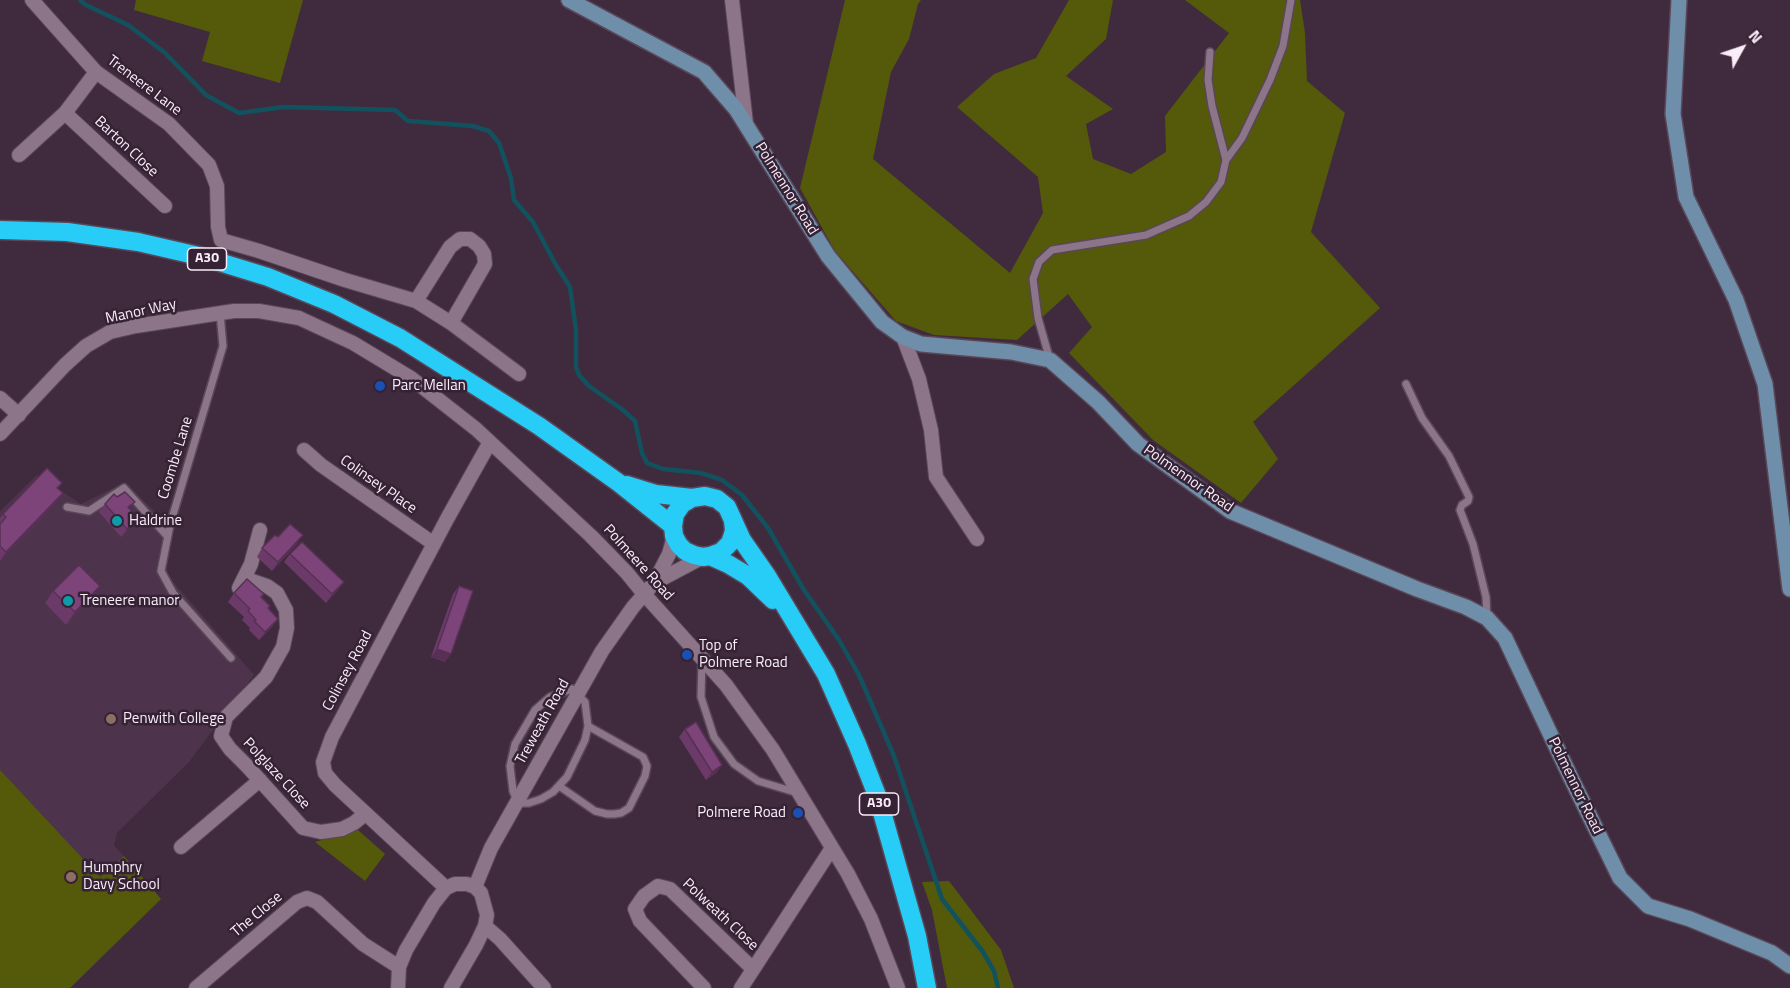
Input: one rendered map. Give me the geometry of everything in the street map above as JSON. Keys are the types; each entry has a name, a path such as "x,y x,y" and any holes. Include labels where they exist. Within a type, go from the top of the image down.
{"highway":[{"name":"A30","path":"0,230 67,232 138,242 268,277 334,304 400,338 539,426 620,483 674,531 679,545 685,551 728,564 748,576 801,630"},
{"name":"A30","path":"620,483 656,494 692,498 705,495 717,499 727,507 742,540 801,630 826,674 878,798 917,936 927,988"},
{"path":"674,531 675,514 682,504 692,498"},
{"path":"706,557 721,552 729,543 734,531 733,519"}],"street":[{"name":"Treneere Lane","path":"32,0 96,72 169,124 209,165 217,186 218,226 221,240 417,301"},
{"name":"Polmennor Road","path":"569,0 704,72 736,109 828,256 882,322 903,337 921,344 1011,352 1050,360 1098,402 1138,444 1230,511 1466,607 1487,618 1505,638 1620,878 1648,906 1690,919 1772,953 1790,966"},
{"path":"732,0 746,125"},
{"path":"1679,0 1673,114 1686,196 1736,300 1765,384 1790,589"},
{"path":"19,156 65,113 96,72"},
{"name":"Barton Close","path":"65,113 165,206"},
{"path":"451,323 485,264 484,254 479,246 470,239 460,239 450,247 417,301 451,323 519,374"},
{"name":"Polmeere Road","path":"220,313 259,311 300,318 343,338 411,378 476,429 591,536 627,573 726,685 773,750 848,874 871,920 898,988"},
{"name":"Manor Way","path":"0,434 65,365 86,346 110,332 220,313"},
{"path":"903,337 922,390 931,430 936,477 977,539"},
{"path":"0,398 19,416"},
{"name":"Colinsey Road","path":"446,888 330,779 325,773 322,762 332,737 490,442"},
{"name":"Colinsey Place","path":"304,450 321,465 434,544"},
{"name":"Polglaze Close","path":"260,530 251,564 242,583 267,586 277,593 286,610 287,628 283,647 266,677 226,717 221,736 230,749 303,828 321,831 342,828 354,823 365,813"},
{"name":"Treweath Road","path":"475,887 491,848 602,651 654,583 669,554 674,531"},
{"name":"Treweath Road","path":"654,583 706,557"},
{"path":"181,847 260,780"},
{"path":"741,988 832,848"},
{"path":"398,988 399,967 406,950 446,888 455,884 475,887 481,893 487,915 485,926 476,945 450,988"},
{"name":"Polweath Close","path":"704,988 640,921 635,909 644,896 658,886 670,889 753,969"},
{"name":"The Close","path":"196,988 297,902 307,898 317,902 363,944 399,967"},
{"path":"485,926 500,939 544,988"}],"lane":[{"path":"1050,360 1038,318 1033,279 1039,261 1052,250 1146,235 1189,216 1206,202 1221,182 1226,160 1242,138 1270,80 1283,46 1291,0"},
{"path":"1210,52 1209,89 1226,160"},
{"name":"Coombe Lane","path":"220,313 223,346 167,536 161,571 173,593 231,658"},
{"path":"1406,384 1422,418 1454,465 1469,497 1460,510 1486,597 1487,618"},
{"path":"67,507 89,511 124,488 167,536"},
{"path":"702,659 701,697 714,737 720,746 734,764 758,781 800,794"},
{"path":"572,689 578,694 585,702 588,726 585,740 567,777 553,792 542,799 529,803 518,803 513,791 510,766 515,744 535,710 550,697 572,689"},
{"path":"559,786 595,811 614,814 621,813 629,807 641,784 647,766 643,757 588,726"}],"shaded area":[{"path":"136,0 303,0 280,83 202,61 210,32 134,10"},
{"path":"845,0 921,0 909,39 891,72 873,159 1010,273 1043,213 1038,177 957,107 994,74 1036,58 1069,0 1113,0 1106,39 1066,76 1113,109 1086,124 1093,159 1131,174 1166,152 1165,116 1229,33 1185,0 1300,0 1305,33 1307,81 1345,113 1311,232 1380,308 1253,422 1278,459 1241,503 1153,440 1069,353 1092,327 1068,294 1017,340 934,335 896,321 835,251 800,188"},
{"name":"Penwith College","path":"37,475 81,504 125,482 160,517 168,576 254,675 189,762 117,833 114,845 161,899 70,988 0,988 0,511"},
{"name":"Humphry Davy School","path":"0,770 100,877 124,856 161,899 70,988 0,988"},
{"path":"358,830 385,854 365,881 315,842"},
{"path":"949,881 1001,950 1014,988 947,988 932,910 922,882"}],"building":[{"path":"47,468 62,483 57,488 63,493 6,552 0,546 0,524 6,517 3,514"},
{"path":"125,492 135,502 128,507 138,518 127,529 105,504 114,494 117,497"},
{"path":"290,524 303,535 278,562 262,548 275,535 278,537"},
{"path":"302,542 344,582 332,594 290,554"},
{"path":"79,565 100,586 75,612 53,591"},
{"path":"247,579 264,594 261,597 278,619 265,632 254,621 256,620 248,611 250,609 234,593"},
{"path":"459,586 473,591 451,654 437,649"},
{"path":"696,722 722,765 712,772 685,729"}],"waterway":[{"path":"80,0 128,25 164,52 206,95 239,113 284,107 395,110 408,121 473,126 489,131 499,143 511,178 514,200 533,222 570,287 576,330 576,367 579,375 589,386 635,421 642,453 647,463 663,469 701,473 722,480 742,495 768,528 804,590 839,640 859,675 894,756 942,899 983,952 994,971 998,988"}],"place":[{"name":"Parc Mellan","path":"380,386"},
{"name":"Haldrine","path":"117,521"},
{"name":"Treneere manor","path":"68,601"},
{"name":"Top of Polmere Road","path":"687,655"},
{"name":"Penwith College","path":"111,719"},
{"name":"Polmere Road","path":"798,813"},
{"name":"Humphry Davy School","path":"71,877"}]}
